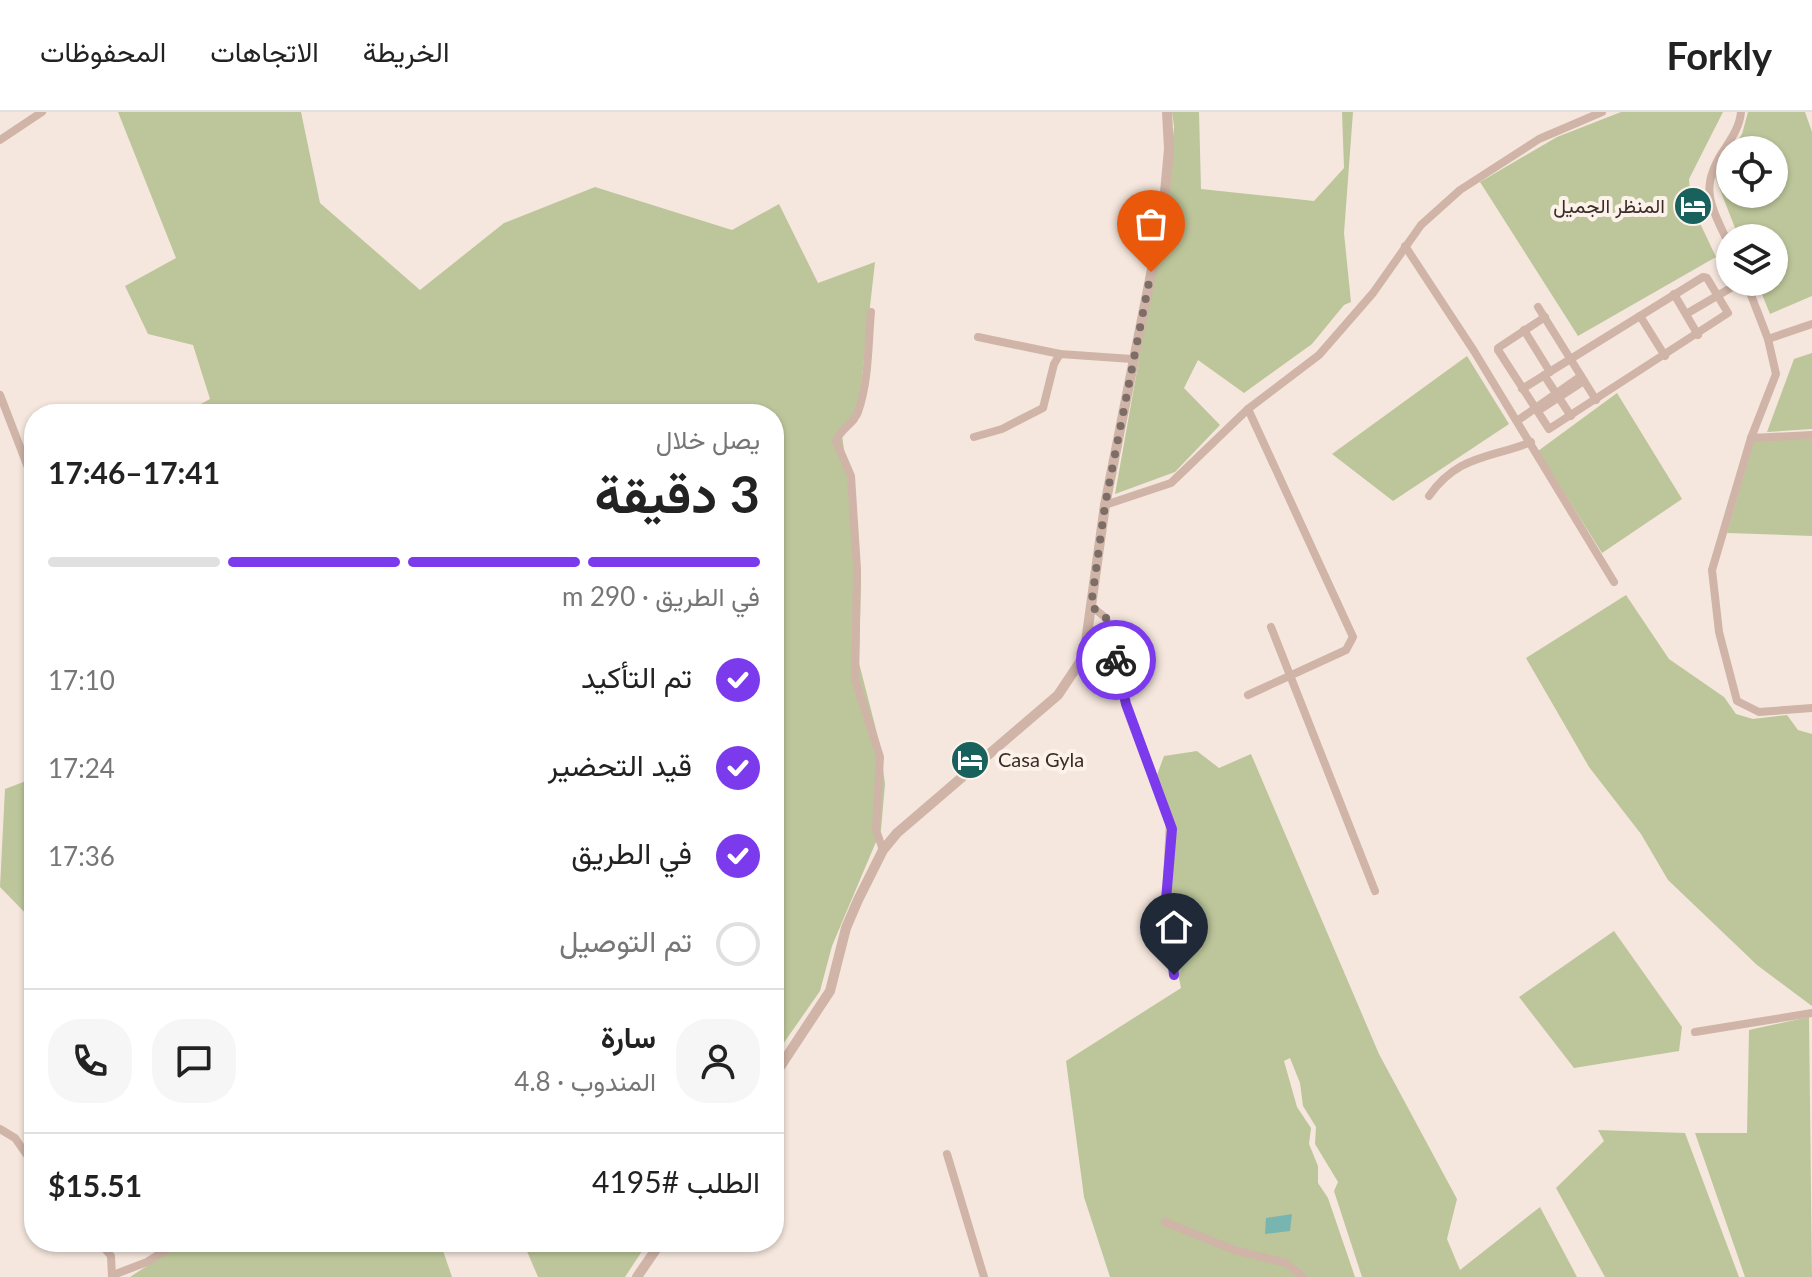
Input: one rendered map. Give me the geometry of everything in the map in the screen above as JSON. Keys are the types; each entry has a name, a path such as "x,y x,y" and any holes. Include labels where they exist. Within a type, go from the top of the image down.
{"street":[{"path":"0,140 42,112"},
{"path":"784,1061 830,991 846,928 883,850 897,833 1058,695 1084,656 1105,505 1163,214 1169,149 1167,112"},
{"path":"1105,505 1171,483 1248,409 1319,355 1373,293 1433,212 1487,170 1539,139 1602,112"},
{"path":"1720,224 1707,184 1712,165 1737,128 1741,112"},
{"path":"1405,246 1531,442 1614,582"},
{"path":"1522,389 1703,277 1716,293"},
{"path":"1674,294 1698,335"},
{"path":"1686,314 1716,296"},
{"path":"1545,317 1498,348 1549,429 1727,316 1718,296"},
{"path":"1749,296 1768,339 1776,374 1751,438 1712,570 1719,632 1737,701 1759,712 1812,708"},
{"path":"1538,307 1596,400"},
{"path":"871,312 860,408 852,424 839,433 836,441 851,476 857,569 855,679 880,757 876,830 883,850"},
{"path":"1640,316 1665,356"},
{"path":"1768,339 1812,324"},
{"path":"1524,330 1571,416"},
{"path":"978,337 1060,354 1132,359"},
{"path":"974,437 1002,429 1043,408 1060,354"},
{"path":"1517,421 1583,379"},
{"path":"0,395 24,457"},
{"path":"1248,409 1353,637 1346,650 1248,695"},
{"path":"1751,438 1812,435"},
{"path":"1429,496 1441,479 1467,461 1531,442"},
{"path":"1091,606 1106,618 1126,704 1170,820 1166,900 1174,975"},
{"path":"1271,627 1375,891"},
{"path":"1695,1032 1812,1013"},
{"path":"0,1129 15,1138 24,1151"},
{"path":"947,1154 984,1277"},
{"path":"1165,1222 1234,1250 1286,1263 1303,1277"},
{"path":"108,1252 111,1256 113,1276 163,1252"},
{"path":"637,1277 654,1252"}],"green space":[{"path":"118,112 301,112 320,203 420,290 504,223 595,187 732,230 779,204 818,283 875,262 857,422 842,435 861,579 859,663 880,745 885,784 881,830 832,946 820,991 784,1043 784,404 201,404 210,399 193,345 148,334 125,286 176,258"},
{"path":"1172,112 1199,112 1201,189 1314,201 1344,168 1342,112 1353,112 1344,233 1351,302 1344,305 1312,344 1244,393 1198,360 1184,388 1220,425 1175,472 1115,494 1161,236 1169,235 1169,230 1163,231 1174,127"},
{"path":"1621,112 1723,112 1689,179 1691,204 1716,257 1578,336 1480,182 1557,137"},
{"path":"1748,112 1805,112 1812,132 1812,296 1770,314 1763,296 1788,296 1788,224 1733,224 1727,208 1788,208 1788,136 1742,134"},
{"path":"1812,353 1812,429 1767,432 1794,359"},
{"path":"1467,356 1509,424 1393,501 1332,454"},
{"path":"1617,393 1682,499 1602,553 1538,451"},
{"path":"1812,437 1812,536 1727,533 1754,440"},
{"path":"1626,595 1669,659 1724,697 1736,714 1753,719 1787,715 1798,730 1812,734 1812,1006 1757,965 1668,880 1641,834 1589,767 1526,658"},
{"path":"1197,751 1219,768 1251,754 1379,1054 1457,1199 1447,1239 1460,1270 1540,1207 1577,1277 1362,1277 1334,1191 1338,1182 1315,1144 1316,1127 1303,1106 1300,1083 1290,1058 1284,1061 1297,1107 1311,1128 1309,1144 1318,1166 1318,1183 1328,1198 1355,1277 1110,1277 1084,1197 1066,1061 1181,988 1173,950 1169,896 1175,827 1157,775 1164,756"},
{"path":"24,782 24,912 0,887 5,789"},
{"path":"1614,931 1682,1027 1679,1051 1574,1068 1519,997"},
{"path":"1809,1017 1812,1277 1745,1277 1695,1133 1747,1133 1749,1030"},
{"path":"1598,1130 1685,1133 1739,1277 1605,1277 1556,1188 1604,1141"},
{"path":"169,1252 443,1252 452,1277 130,1277"},
{"path":"527,1252 641,1252 625,1277 538,1277"}],"water":[{"path":"1292,1214 1290,1231 1265,1234 1266,1218"}],"way so far":[{"path":"1116,660 1106,618 1091,606 1105,505 1151,272"}],"place":[{"name":"المنظر الجميل","path":"1693,206"},
{"name":"Casa Gyla","path":"970,760"}],"route":[{"path":"1116,660 1126,704 1140,746 1154,773 1172,829 1166,900 1174,975"}]}
